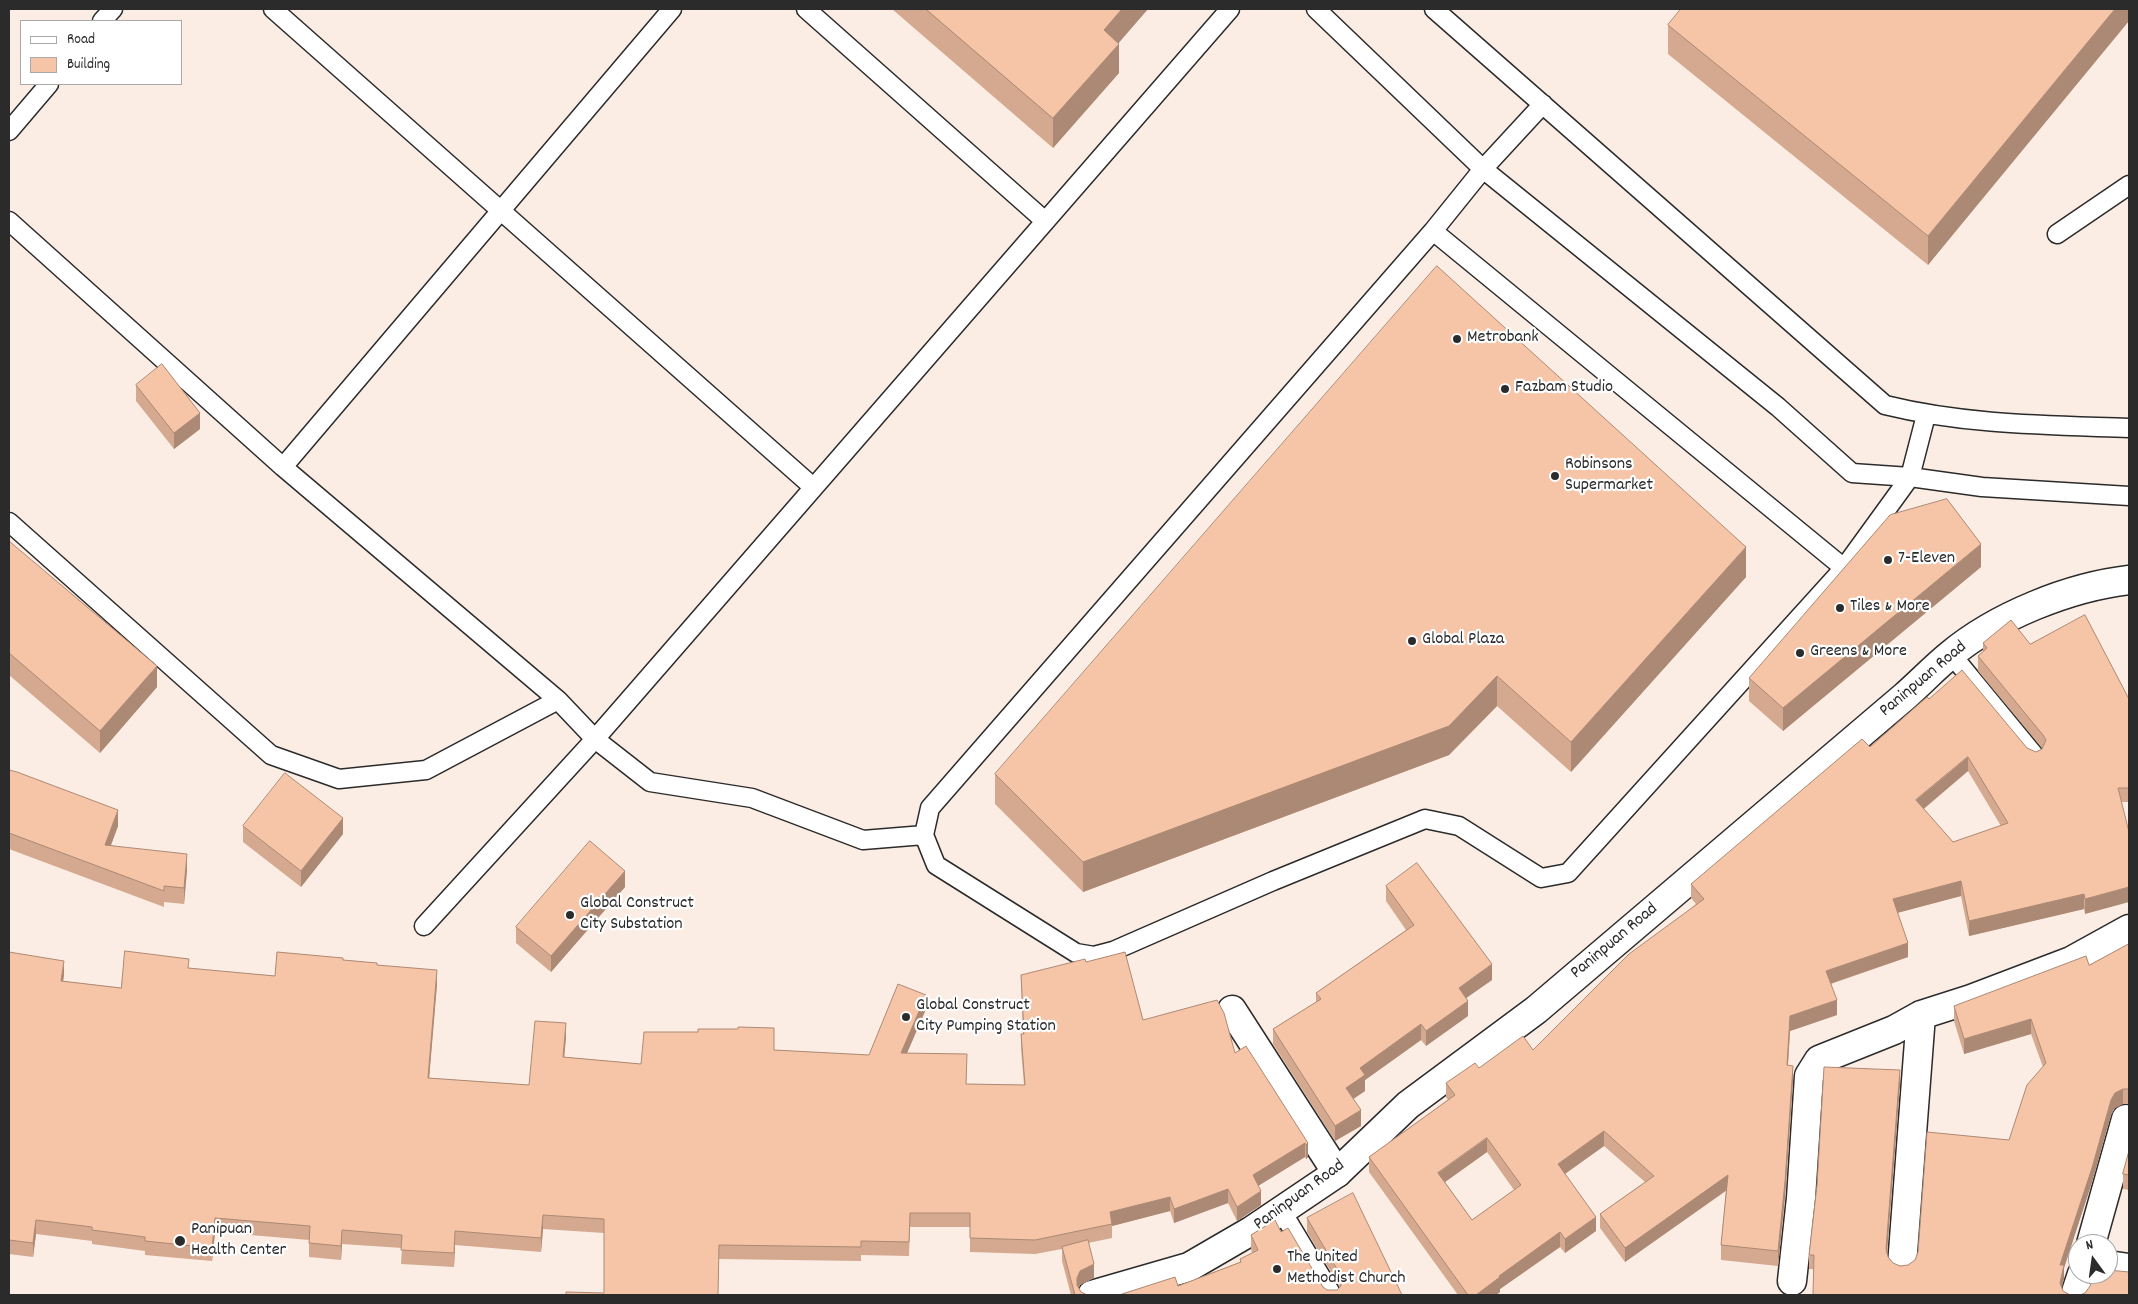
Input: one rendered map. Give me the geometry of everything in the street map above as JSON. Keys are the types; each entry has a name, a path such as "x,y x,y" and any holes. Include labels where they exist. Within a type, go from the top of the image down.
{"main road":[{"name":"Paninpuan Road","path":"1092,1295 1189,1268 1251,1232 1337,1173 1408,1105 1536,1010 1951,654 2031,606 2106,583 2129,580"},
{"path":"1792,1281 1801,1198 1809,1076 1819,1060 1894,1030 1921,1015 1971,999 2071,961 2129,929"},
{"path":"1232,1010 1337,1173"},
{"path":"1902,1265 1921,1015"},
{"path":"2094,1234 2126,1119"}],"lane":[{"path":"103,20 113,9"},
{"path":"273,9 814,487"},
{"path":"283,467 672,9"},
{"path":"806,9 1044,221"},
{"path":"424,926 595,739 1230,9"},
{"path":"1316,9 1483,168 1778,407 1852,473 1910,477 1982,487 2129,496"},
{"path":"1434,9 1885,405 1926,415 1988,422 2129,428"},
{"path":"9,131 48,85"},
{"path":"1543,104 1483,168 1433,231 930,808 924,835 936,865 1076,953 1094,956 1113,951 1273,881 1425,819 1459,826 1541,878 1568,873 1844,568 1910,477 1926,415"},
{"path":"2057,234 2129,185"},
{"path":"9,221 283,467 558,700 595,739 650,782 752,798 863,840 924,835"},
{"path":"1433,231 1844,568"},
{"path":"9,522 271,756 339,779 426,770 558,700"},
{"path":"1951,654 2035,756"},
{"path":"1281,1210 1332,1295"}],"building":[{"path":"926,9 1122,9 1104,30 1119,44 1053,118"},
{"path":"1681,9 2115,9 1928,236 1668,25"},
{"name":"Global Plaza","path":"1437,266 1746,547 1571,742 1497,676 1449,726 1083,862 995,774"},
{"path":"162,364 200,413 174,433 136,385"},
{"path":"1947,499 1981,544 1783,708 1749,678 1890,515"},
{"path":"9,541 157,666 100,731 9,653"},
{"path":"2085,615 2129,699 2129,788 2118,788 2129,832 2129,887 2085,899 2084,894 1969,921 1961,881 1893,899 1908,943 1826,971 1837,1000 1790,1016 1787,1065 1793,1066 1778,1251 1721,1245 1728,1175 1625,1248 1600,1214 1654,1176 1604,1131 1558,1164 1596,1217 1565,1239 1560,1232 1476,1295 1468,1295 1369,1157 1455,1095 1446,1083 1475,1063 1479,1068 1523,1036 1533,1050 1629,954 1704,899 1691,884 1862,739 1870,747 1927,697 1929,699 1962,670 2027,748 2036,752 2042,749 2046,740 2043,735 1978,656 1987,648 1983,643 2011,620 2030,644","holes":["1968,757 2008,823 1953,842 1916,800","1487,1138 1521,1185 1472,1220 1438,1173"]},
{"path":"9,770 118,810 105,845 187,854 184,888 164,886 164,891 9,833"},
{"path":"285,773 343,818 301,871 243,826"},
{"name":"Global Construct City Substation","path":"590,841 625,871 551,956 516,927"},
{"path":"1417,863 1492,964 1459,988 1468,1001 1426,1031 1421,1024 1360,1068 1365,1075 1346,1088 1361,1110 1335,1126 1273,1029 1321,999 1316,993 1414,925 1386,886"},
{"path":"2129,944 2129,1089 2123,1089 2115,1093 2111,1100 2092,1168 2070,1234 2068,1234 2068,1241 2060,1265 2064,1265 2060,1283 2063,1291 2070,1295 1813,1295 1814,1255 1809,1255 1817,1185 1824,1067 1900,1070 1886,1249 1888,1257 1893,1263 1900,1266 1908,1265 1915,1260 1918,1252 1927,1132 2009,1140 2027,1085 2046,1063 2031,1019 1964,1039 1954,1006 2086,956 2089,965"},
{"path":"125,951 189,959 188,968 275,976 277,952 343,958 343,960 377,963 377,965 437,970 428,1078 529,1085 535,1021 566,1023 563,1057 641,1064 644,1032 698,1032 698,1029 738,1029 738,1027 774,1028 774,1050 869,1055 898,984 926,995 901,1053 967,1054 966,1084 1025,1085 1021,1034 1024,1034 1021,975 1085,959 1086,962 1125,952 1143,1020 1217,1000 1224,1013 1235,1053 1246,1046 1308,1143 1306,1145 1305,1143 1253,1175 1261,1191 1237,1207 1228,1189 1174,1209 1170,1197 1110,1212 1112,1224 1035,1240 970,1238 970,1213 910,1213 909,1242 861,1241 861,1247 719,1245 718,1295 566,1295 566,1292 604,1293 604,1219 543,1215 541,1238 455,1231 454,1253 401,1250 402,1235 342,1230 341,1246 309,1243 310,1226 215,1218 212,1248 145,1241 145,1237 92,1230 92,1227 36,1220 33,1243 9,1240 9,952 64,961 61,981 121,988"},
{"path":"2129,1151 2129,1175 2123,1174"},
{"path":"1353,1193 1402,1295 1119,1295 1175,1277 1178,1286 1241,1262 1240,1259 1258,1250 1251,1235 1275,1220 1281,1232 1288,1228 1323,1287 1327,1290 1337,1290 1341,1286 1341,1276 1307,1218"},
{"path":"1088,1240 1094,1264 1080,1271 1077,1278 1077,1285 1081,1292 1087,1295 1075,1295 1062,1247"},
{"path":"2118,1271 2129,1272 2129,1295 2080,1295 2085,1293 2091,1284 2118,1284"}],"place":[{"name":"Metrobank","path":"1457,339"},
{"name":"Fazbam Studio","path":"1505,389"},
{"name":"Robinsons Supermarket","path":"1555,476"},
{"name":"7-Eleven","path":"1888,560"},
{"name":"Tiles & More","path":"1840,608"},
{"name":"Global Plaza","path":"1412,641"},
{"name":"Greens & More","path":"1800,653"},
{"name":"Global Construct City Substation","path":"570,915"},
{"name":"Global Construct City Pumping Station","path":"906,1017"},
{"name":"Panipuan Health Center","path":"180,1241"},
{"name":"The United Methodist Church","path":"1277,1269"}]}
